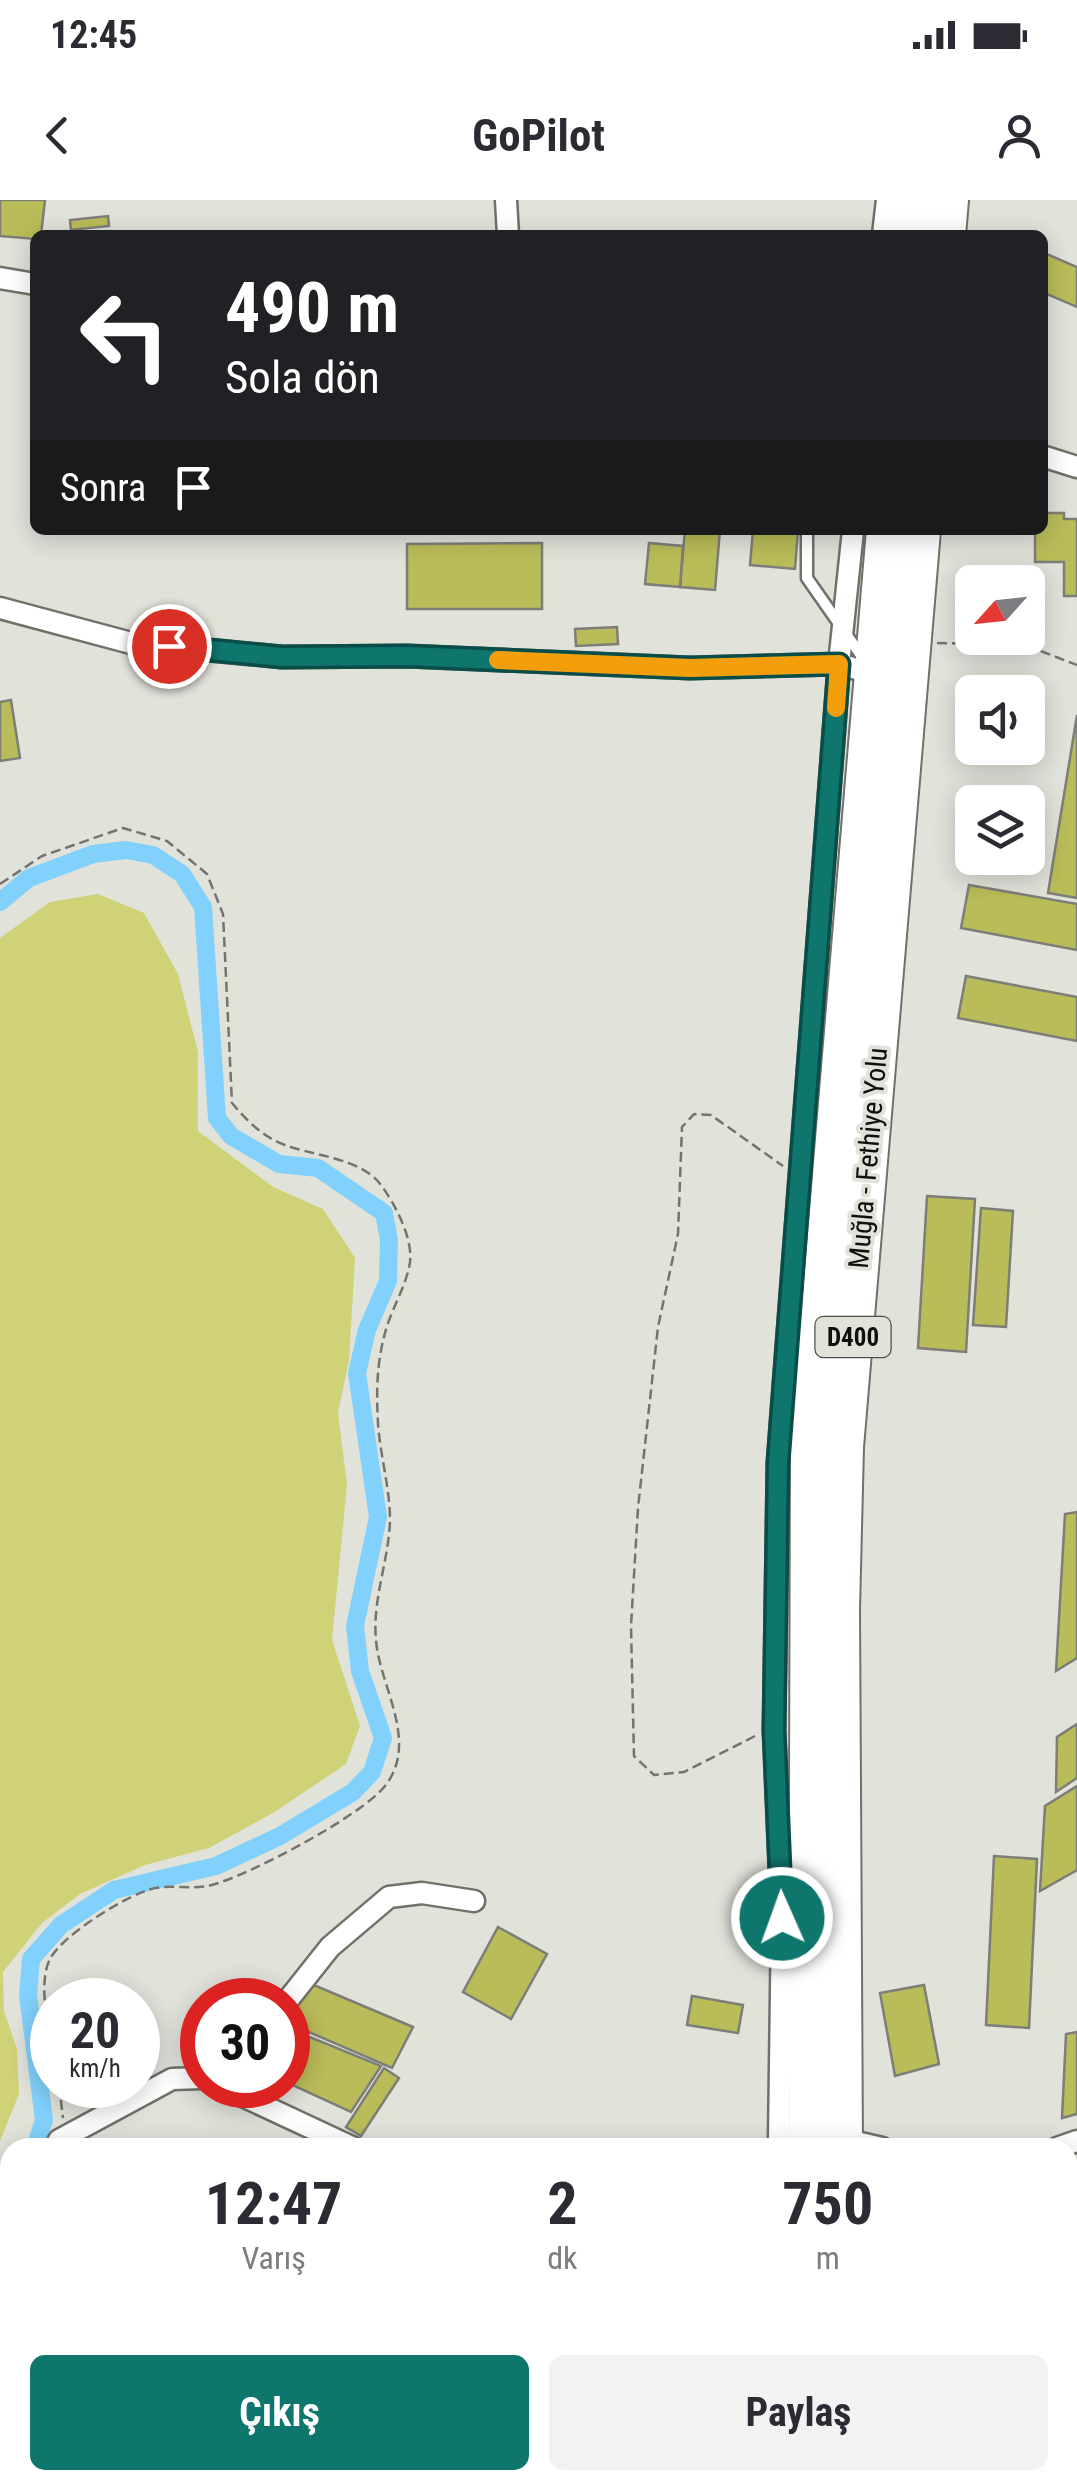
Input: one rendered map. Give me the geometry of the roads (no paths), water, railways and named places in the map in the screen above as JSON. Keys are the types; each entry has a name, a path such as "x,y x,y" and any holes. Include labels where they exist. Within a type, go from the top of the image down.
{"highway":[{"path":"911,230 914,200"},
{"path":"946,230 949,200"},
{"name":"Muğla - Fethiye Yolu","path":"810,2138 790,1730 857,669 885,535"},
{"name":"Muğla - Fethiye Yolu","path":"810,2138 840,1609 844,1448 921,535"}],"street":[{"path":"506,200 508,230"},
{"path":"884,230 887,200"},
{"path":"0,278 30,283"},
{"path":"1048,458 1077,467"},
{"path":"809,2138 782,1918 790,1730 778,1462 802,1185 857,669 843,629 852,535"},
{"path":"0,608 131,643 282,657 407,656 690,668 857,669"},
{"path":"305,1978 330,1946 389,1897 422,1893 474,1901"},
{"path":"68,2138 172,2079 180,2079"},
{"path":"268,2108 333,2138"}],"lane":[{"path":"807,535 807,578 843,629 857,669"}],"waterway":[{"path":"0,902 29,878 93,854 126,850 153,855 182,874 203,907 217,1118 231,1136 279,1164 318,1168 384,1213 389,1240 388,1281 367,1330 357,1373 378,1517 355,1626 360,1671 383,1738 372,1772 353,1792 280,1836 216,1866 114,1890 61,1925 31,1959 28,1995 44,2120 38,2138"}]}
